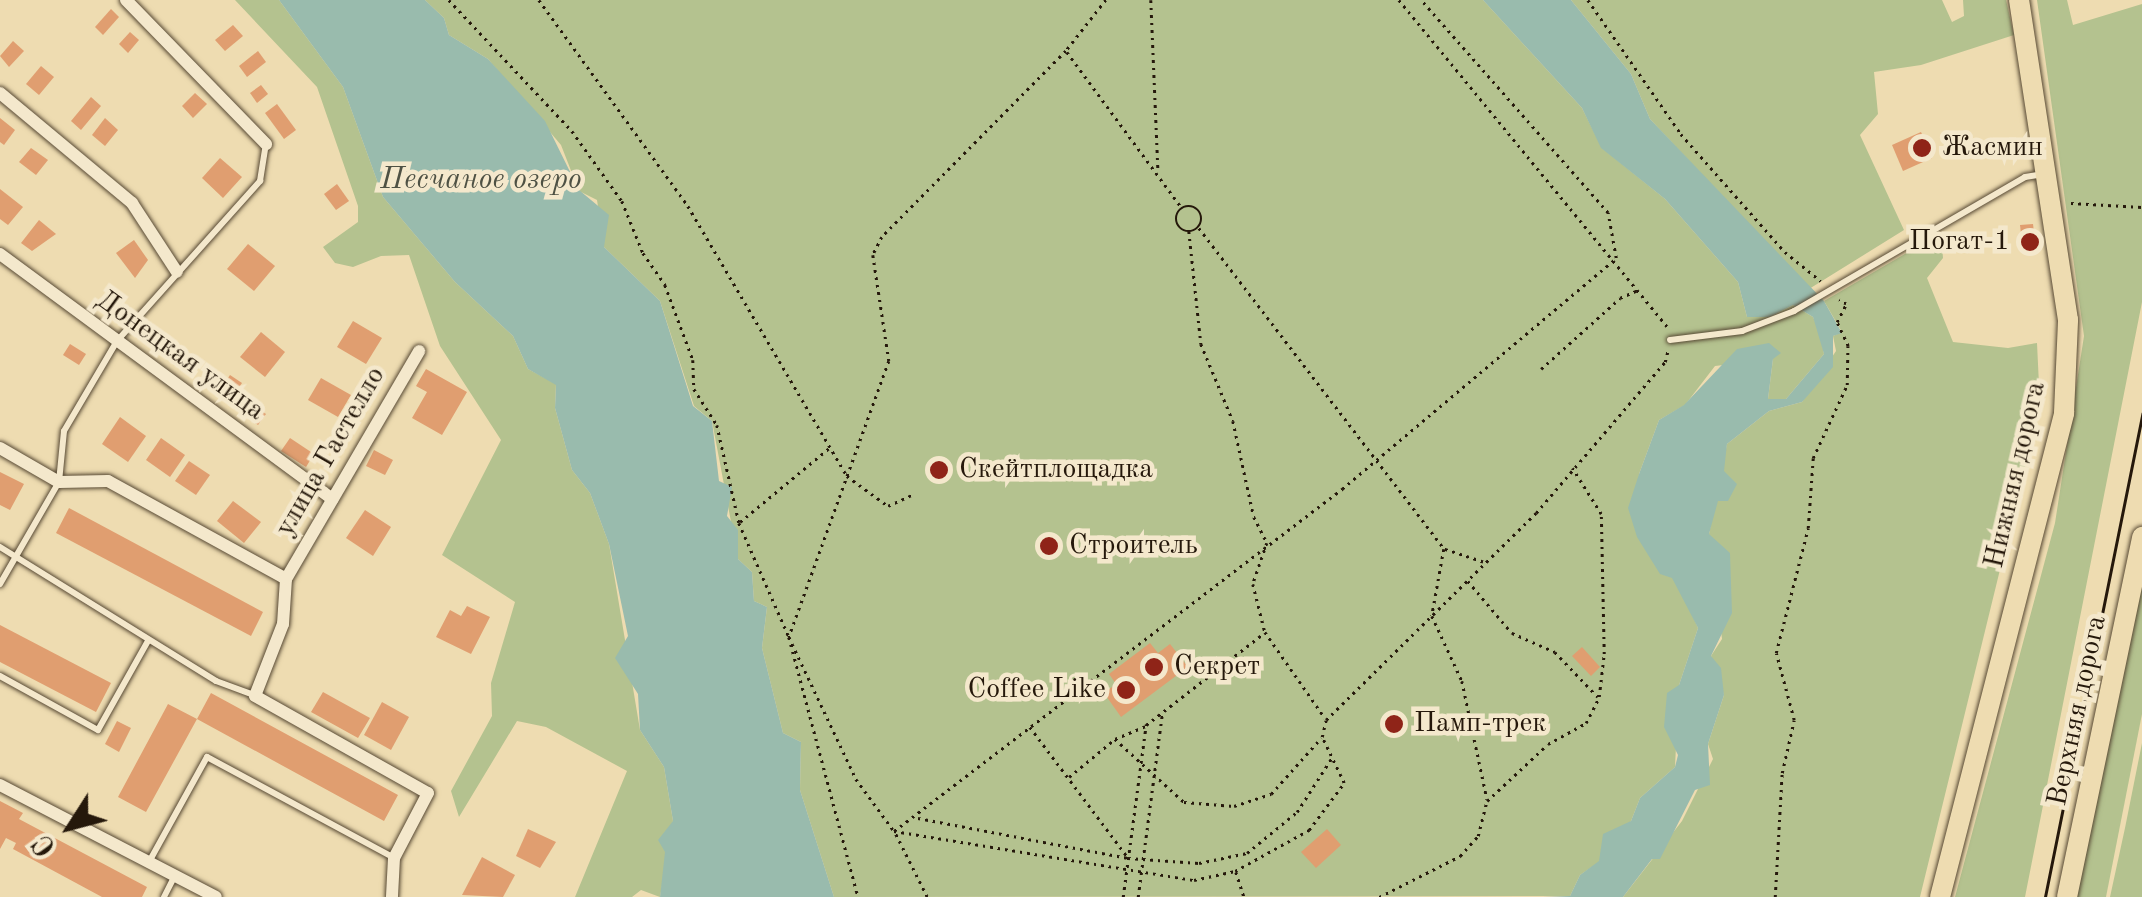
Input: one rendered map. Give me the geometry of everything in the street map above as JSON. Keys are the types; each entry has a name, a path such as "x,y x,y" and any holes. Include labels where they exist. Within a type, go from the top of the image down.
{"main road":[{"name":"Нижняя дорога","path":"1940,897 2064,413 2070,338 2050,173 2019,0"},
{"name":"Верхняя дорога","path":"2068,897 2142,537"}],"street":[{"path":"126,0 266,144"},
{"path":"0,93 132,203 177,272"},
{"name":"Донецкая улица","path":"0,254 332,499"},
{"name":"улица Гастелло","path":"286,579 419,351"},
{"path":"0,448 58,482 108,481 286,579 283,624 255,696 428,793 394,858 392,897"},
{"path":"0,785 216,897"}],"lane":[{"path":"0,584 58,482 64,431 117,341 260,181 266,144"},
{"path":"1670,340 1742,331 1794,311 2025,177 2050,173"},
{"path":"0,547 148,641 255,696"},
{"path":"0,676 98,730 148,641"},
{"path":"149,862 207,757 394,858"},
{"path":"164,897 174,877"}],"path":[{"path":"450,0 480,39 550,102 622,201 643,253 666,284 693,360 694,388 717,425 739,523 856,779 894,831 927,897"},
{"path":"540,0 688,206 847,476 888,506 912,495"},
{"path":"858,897 789,637 889,361 873,255 882,237 1066,51 1106,0"},
{"path":"1150,0 1158,169"},
{"path":"1115,740 1184,802 1234,806 1271,794 1322,737 1326,720 1467,580 1665,362 1670,340 1667,320 1399,0"},
{"path":"1421,0 1608,213 1616,258"},
{"path":"1588,0 1690,146 1785,252 1818,275 1823,296 1846,304 1837,322 1850,362 1847,385 1813,458 1808,528 1776,653 1794,720 1782,773 1775,897"},
{"path":"1066,51 1158,169 1182,208"},
{"path":"2054,205 2102,200 2142,207"},
{"path":"1182,208 1199,210 1199,228 1380,459 1444,548 1484,562"},
{"path":"1182,208 1176,219 1188,232 1201,344 1234,421 1254,517 1268,543 1253,584 1265,632 1326,720"},
{"path":"1188,232 1199,228"},
{"path":"894,831 1380,459 1616,258"},
{"path":"1541,370 1620,298 1640,290"},
{"path":"739,523 830,448"},
{"path":"1488,801 1532,756 1586,723 1598,698 1604,654 1601,514 1572,468"},
{"path":"1379,897 1460,856 1478,836 1488,801 1462,681 1432,616 1444,548"},
{"path":"1467,580 1512,633 1555,652 1598,698"},
{"path":"1068,778 1115,740 1162,714 1265,632"},
{"path":"1138,897 1162,714"},
{"path":"1123,897 1146,725"},
{"path":"1030,728 1128,858"},
{"path":"894,831 1141,875 1194,880 1235,871 1309,830 1344,783 1322,737"},
{"path":"914,817 1128,858 1200,864 1247,853 1296,812 1332,758"},
{"path":"1235,871 1244,897"}],"green space":[{"path":"235,0 279,0 343,87 383,197 455,282 513,336 528,369 556,384 555,408 572,470 590,493 609,544 640,730 664,767 673,821 660,897 641,890 632,897 575,897 627,771 546,727 517,721 459,817 451,791 492,716 491,683 515,602 442,555 501,440 440,346 409,255 381,256 353,267 335,263 323,247 358,222 358,206 317,87"},
{"path":"425,0 1483,0 1582,108 1602,148 1665,199 1738,282 1747,317 1770,317 1793,305 1813,317 1820,333 1824,354 1786,399 1768,399 1773,359 1715,366 1685,405 1659,420 1639,474 1638,491 1698,628 1679,685 1675,767 1640,798 1631,821 1599,862 1580,875 1570,896 834,897 800,790 801,742 783,733 762,648 767,607 754,601 752,572 738,559 712,421 694,406 660,301 604,247 597,200 579,191 561,145 488,59 449,35 444,18"},
{"path":"1571,0 1942,0 1952,22 1964,16 1963,0 2006,0 2014,35 1921,65 1874,72 1878,114 1860,135 1904,230 1809,289 1650,119 1631,74"},
{"path":"2037,0 2067,0 2073,25 2142,4 2142,302 2025,897 1955,897 2055,523 2084,336"},
{"path":"1941,233 1943,258 1927,278 1953,342 2008,348 2037,343 2040,406 1920,897 1623,897 1682,821 1713,759 1708,744 1724,695 1711,656 1722,639 1709,534 1727,444 1769,411 1802,402 1836,351 1833,336 1842,332 1824,301"},
{"path":"2142,587 2142,714 2106,897 2077,897"},
{"path":"2142,743 2142,897 2110,897 2125,828"}],"water":[{"name":"Песчаное озеро","path":"279,0 425,0 444,18 449,35 488,59 545,121 579,190 609,215 604,247 660,301 693,406 712,421 719,481 732,487 727,516 738,530 738,559 752,572 754,601 767,607 762,648 783,733 801,742 800,790 834,897 660,897 665,852 658,840 673,821 664,767 640,730 638,694 615,658 628,636 609,544 590,493 572,470 555,408 556,385 528,369 513,336 455,282 383,197 343,87"},
{"path":"1483,0 1571,0 1631,74 1650,119 1824,301 1842,333 1833,336 1833,367 1802,402 1769,411 1727,444 1724,471 1737,484 1728,501 1718,501 1709,534 1730,553 1732,613 1711,656 1721,668 1724,695 1708,744 1710,785 1695,790 1660,859 1652,859 1623,897 1543,897 1570,896 1580,875 1599,861 1603,834 1631,821 1640,798 1675,767 1678,755 1664,727 1667,693 1679,685 1698,628 1672,578 1660,574 1637,537 1628,508 1639,474 1659,420 1684,405 1737,349 1769,343 1781,353 1773,359 1768,399 1786,399 1824,354 1813,317 1793,305 1770,317 1747,317 1738,282 1665,199 1601,148 1582,108"}],"building":[{"path":"111,9 119,17 103,35 95,27"},
{"path":"233,25 243,36 225,51 215,40"},
{"path":"130,32 139,40 128,53 119,44"},
{"path":"13,41 24,51 9,67 0,56"},
{"path":"258,51 266,62 247,77 239,66"},
{"path":"41,66 54,77 39,95 26,84"},
{"path":"261,85 268,94 257,103 250,93"},
{"path":"195,93 207,104 193,118 182,106"},
{"path":"91,97 101,106 81,130 71,121"},
{"path":"277,104 296,130 284,139 265,113"},
{"path":"0,118 15,130 4,145 0,142"},
{"path":"105,118 118,130 105,146 92,135"},
{"path":"1921,132 1932,158 1903,171 1892,145"},
{"path":"31,148 48,160 36,175 19,162"},
{"path":"220,158 242,177 223,198 202,178"},
{"path":"337,184 349,201 336,210 324,194"},
{"path":"0,189 23,207 8,225 0,219"},
{"path":"39,220 56,234 32,251 21,243"},
{"path":"2033,224 2036,250 2023,251 2020,225"},
{"path":"134,240 148,260 135,278 116,253"},
{"path":"248,244 275,266 254,291 227,269"},
{"path":"353,321 382,338 366,364 337,347"},
{"path":"261,332 285,352 265,377 240,357"},
{"path":"70,344 86,354 79,365 63,355"},
{"path":"426,369 467,392 442,435 412,418 427,392 416,386"},
{"path":"230,375 242,383 228,403 216,395"},
{"path":"321,378 351,395 338,417 308,400"},
{"path":"248,402 266,414 258,425 241,413"},
{"path":"120,417 146,436 128,462 102,444"},
{"path":"161,438 185,455 170,477 146,460"},
{"path":"290,438 314,454 306,467 281,451"},
{"path":"374,450 393,460 385,475 366,466"},
{"path":"189,461 210,475 196,495 175,481"},
{"path":"0,472 24,484 10,510 0,505"},
{"path":"233,501 261,522 244,543 217,521"},
{"path":"69,508 263,612 251,636 56,533"},
{"path":"365,510 391,527 373,556 346,538"},
{"path":"467,606 490,617 471,654 436,637 450,610 461,616"},
{"path":"0,625 111,683 96,712 0,662"},
{"path":"1150,643 1158,653 1170,644 1188,667 1121,717 1104,693 1116,684 1109,674"},
{"path":"1582,647 1600,667 1591,676 1572,656"},
{"path":"323,692 370,718 358,738 311,712"},
{"path":"211,693 398,795 384,821 197,719"},
{"path":"382,702 409,717 391,750 364,735"},
{"path":"168,704 197,719 146,812 118,797"},
{"path":"117,721 131,728 119,752 105,744"},
{"path":"0,801 23,813 19,819 147,887 142,897 102,897 13,849 16,843 6,838 0,849"},
{"path":"528,829 556,842 540,868 516,856"},
{"path":"1327,829 1341,845 1316,868 1301,852"},
{"path":"482,857 515,875 503,897 462,895"}],"tram line":[{"path":"2045,897 2142,414"}],"place":[{"name":"Жасмин","path":"1922,148"},
{"name":"Погат-1","path":"2030,242"},
{"name":"Скейтплощадка","path":"939,470"},
{"name":"Строитель","path":"1049,546"},
{"name":"Секрет","path":"1154,667"},
{"name":"Coffee Like","path":"1126,690"},
{"name":"Памп-трек","path":"1394,724"}]}
